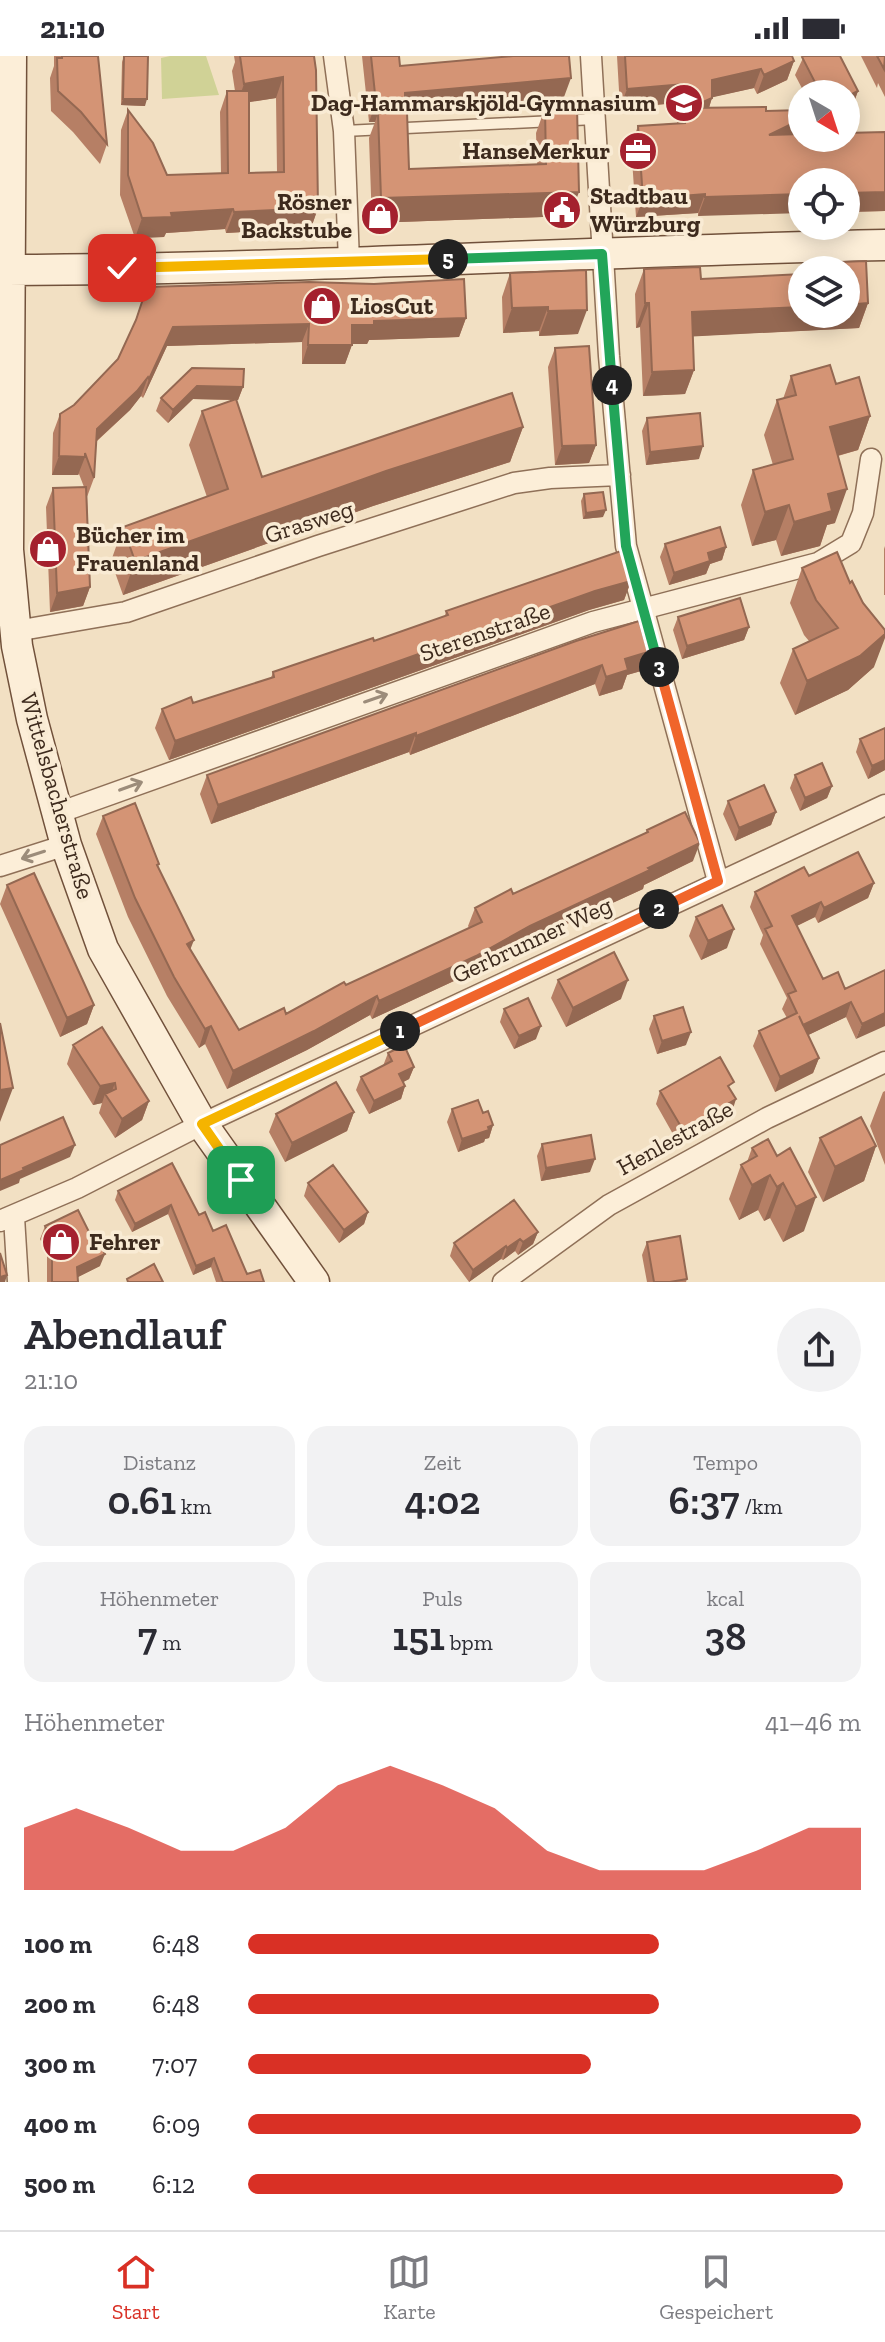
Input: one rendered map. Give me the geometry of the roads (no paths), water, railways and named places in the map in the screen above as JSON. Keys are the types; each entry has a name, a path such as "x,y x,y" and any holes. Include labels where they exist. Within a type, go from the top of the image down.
{"street":[{"name":"Wittelsbacherstraße","path":"11,56 4,550 17,646 32,719 66,845 103,949 202,1124 314,1282"},
{"path":"334,56 344,131 349,262"},
{"path":"591,56 602,254 626,546 718,881"},
{"path":"8,270 885,245"},
{"name":"Sterenstraße","path":"58,813 578,627 818,563 851,543 863,513 871,459"},
{"name":"Grasweg","path":"16,631 126,612 514,483 620,475"},
{"name":"Gerbrunner Weg","path":"7,1219 202,1124 885,805"},
{"path":"0,866 66,845"},
{"name":"Henlestraße","path":"503,1282 609,1205 767,1118 885,1062"},
{"path":"7,1219 18,1282"}],"lane":[{"path":"344,131 595,119"}],"place":[{"name":"Dag-Hammarskjöld-Gymnasium","path":"684,103"},
{"name":"HanseMerkur","path":"638,151"},
{"name":"Stadtbau Würzburg","path":"562,210"},
{"name":"Rösner Backstube","path":"380,216"},
{"name":"LiosCut","path":"322,306"},
{"name":"Bücher im Frauenland","path":"48,549"},
{"name":"Fehrer","path":"61,1242"}]}
